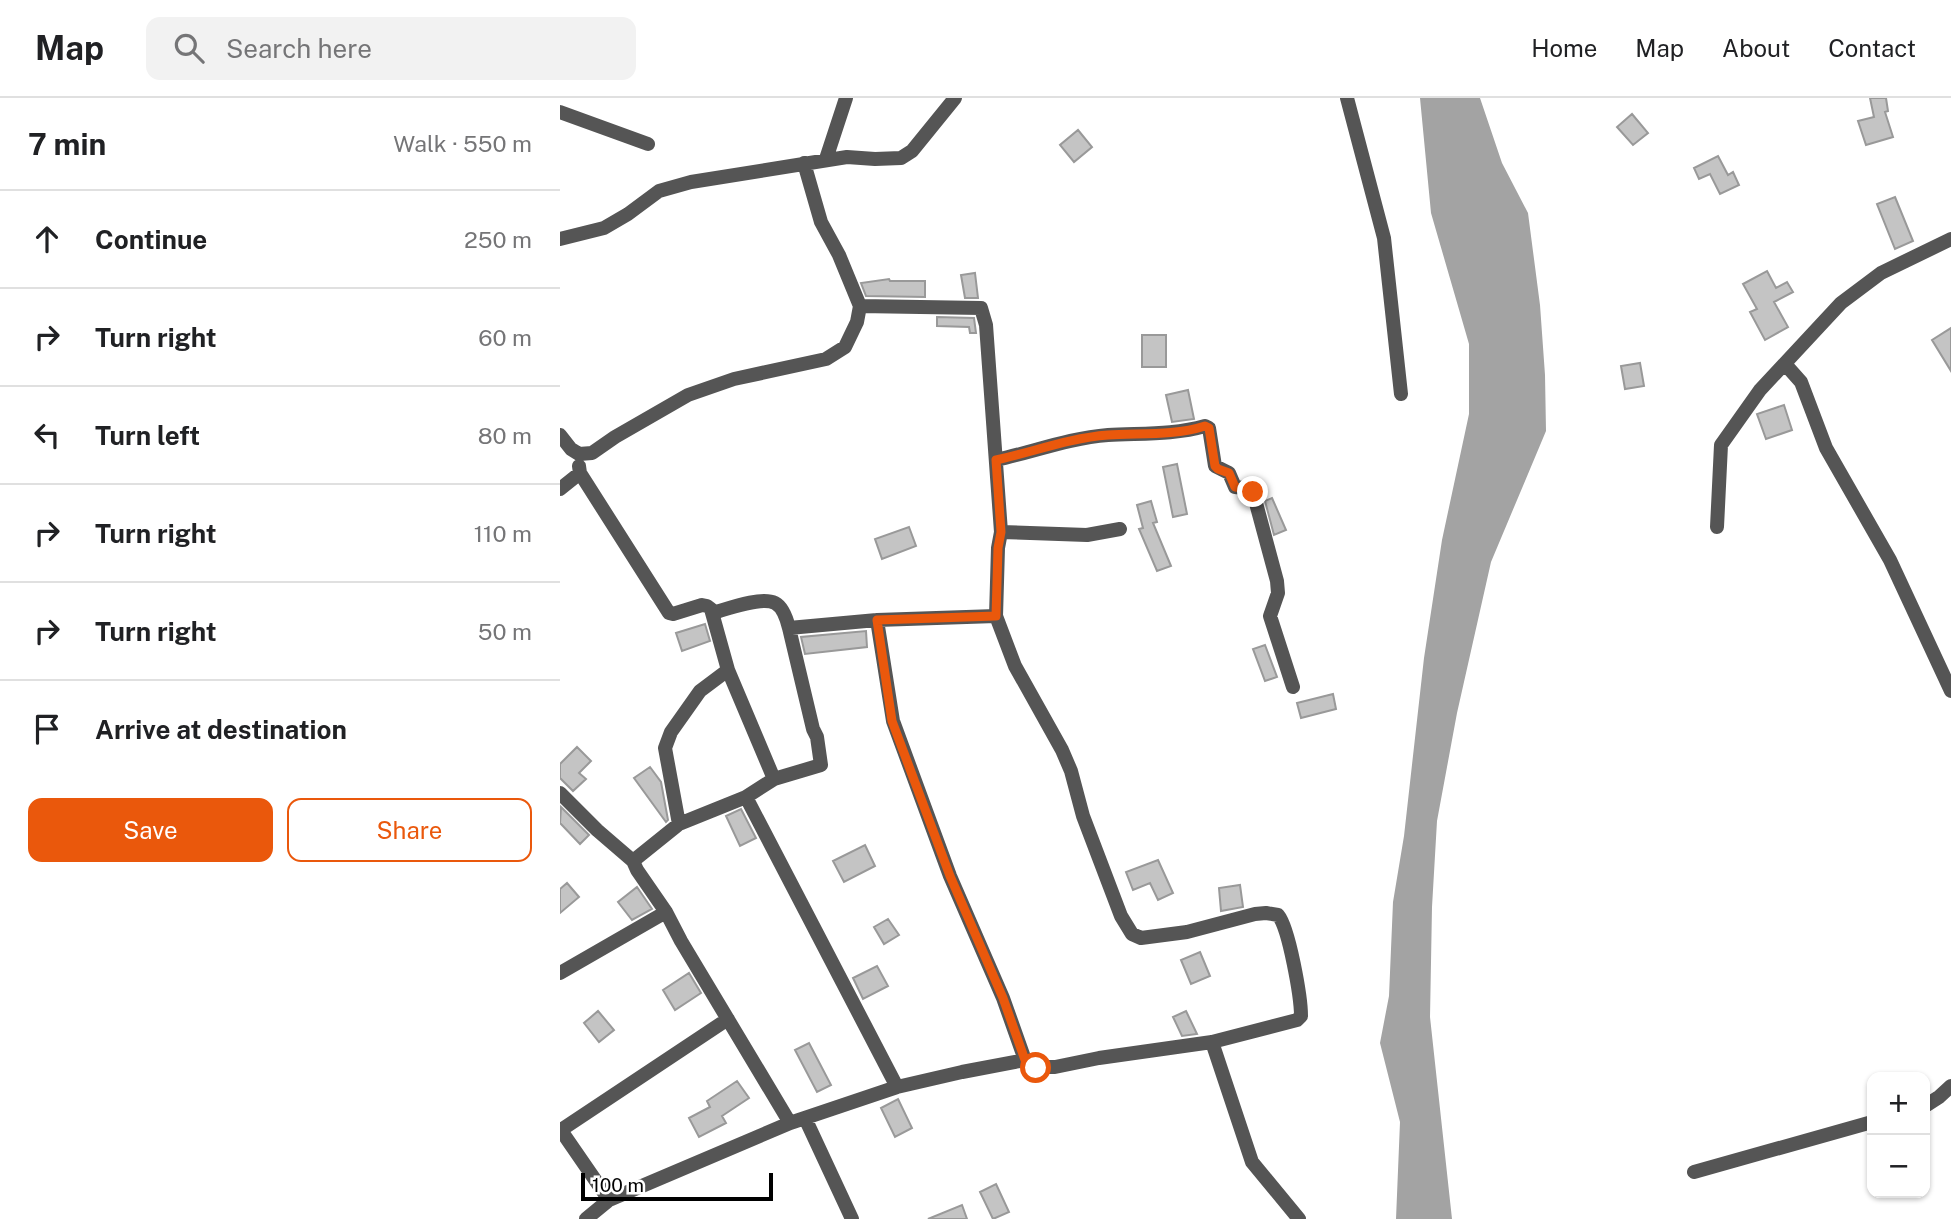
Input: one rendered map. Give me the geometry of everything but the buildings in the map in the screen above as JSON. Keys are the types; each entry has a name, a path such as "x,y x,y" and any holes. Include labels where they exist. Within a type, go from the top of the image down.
{"street":[{"path":"826,159 846,98"},
{"path":"560,239 604,228 659,191 691,182 847,156 901,158 912,151 955,98"},
{"path":"1347,98 1384,238 1401,394"},
{"path":"560,112 648,144"},
{"path":"560,435 571,449 579,454 592,453 688,395 734,379 826,359 845,347 857,322 860,306 839,255 821,222 804,163"},
{"path":"1717,527 1721,445 1760,390 1841,303 1881,273 1951,239"},
{"path":"860,306 981,308 986,325 1001,532 996,616 1015,666 1071,771 1083,816 1121,916 1132,934 1141,938 1187,932 1266,913 1279,915 1289,942 1301,1016 1297,1020 1212,1042 1055,1067 1030,1067 950,876 892,721 877,620"},
{"path":"1785,364 1801,382 1826,448 1891,560 1951,691"},
{"path":"996,460 1068,441 1107,435 1194,430 1205,426 1209,428 1215,466 1229,473 1235,487 1252,489 1253,492 1277,580 1278,593 1270,616 1293,687"},
{"path":"579,454 580,473 669,613 702,606 707,606 713,613 728,670 774,779"},
{"path":"560,489 580,473"},
{"path":"1001,532 1087,535 1120,529"},
{"path":"633,861 679,824 746,797 774,779 821,765 817,737 789,628 780,607 771,602 753,603 713,613"},
{"path":"789,628 877,620 996,616"},
{"path":"679,824 665,748 671,732 700,691 728,670"},
{"path":"560,793 633,861 790,1123"},
{"path":"746,797 897,1087"},
{"path":"560,973 666,912"},
{"path":"609,1200 560,1129 728,1019"},
{"path":"1212,1042 1252,1162 1299,1219"},
{"path":"586,1219 609,1200 790,1123 897,1087 1025,1060"},
{"path":"1930,1103 1951,1086"},
{"path":"805,1118 852,1219"},
{"path":"1694,1172 1867,1123"}],"shaded area":[{"path":"1420,98 1480,98 1502,163 1528,213 1540,305 1545,375 1546,431 1491,562 1457,713 1437,821 1430,1017 1452,1219 1396,1219 1400,1122 1380,1043 1389,996 1393,902 1404,836 1424,658 1442,540 1469,414 1469,344 1431,213"}],"route":[{"path":"1036,1068 1028,1066 1025,1060 1003,998 950,876 892,721 877,620 996,616 1001,532 996,460 1068,441 1107,435 1194,430 1205,426 1209,428 1215,466 1229,473 1235,487 1252,489 1253,492"}]}
